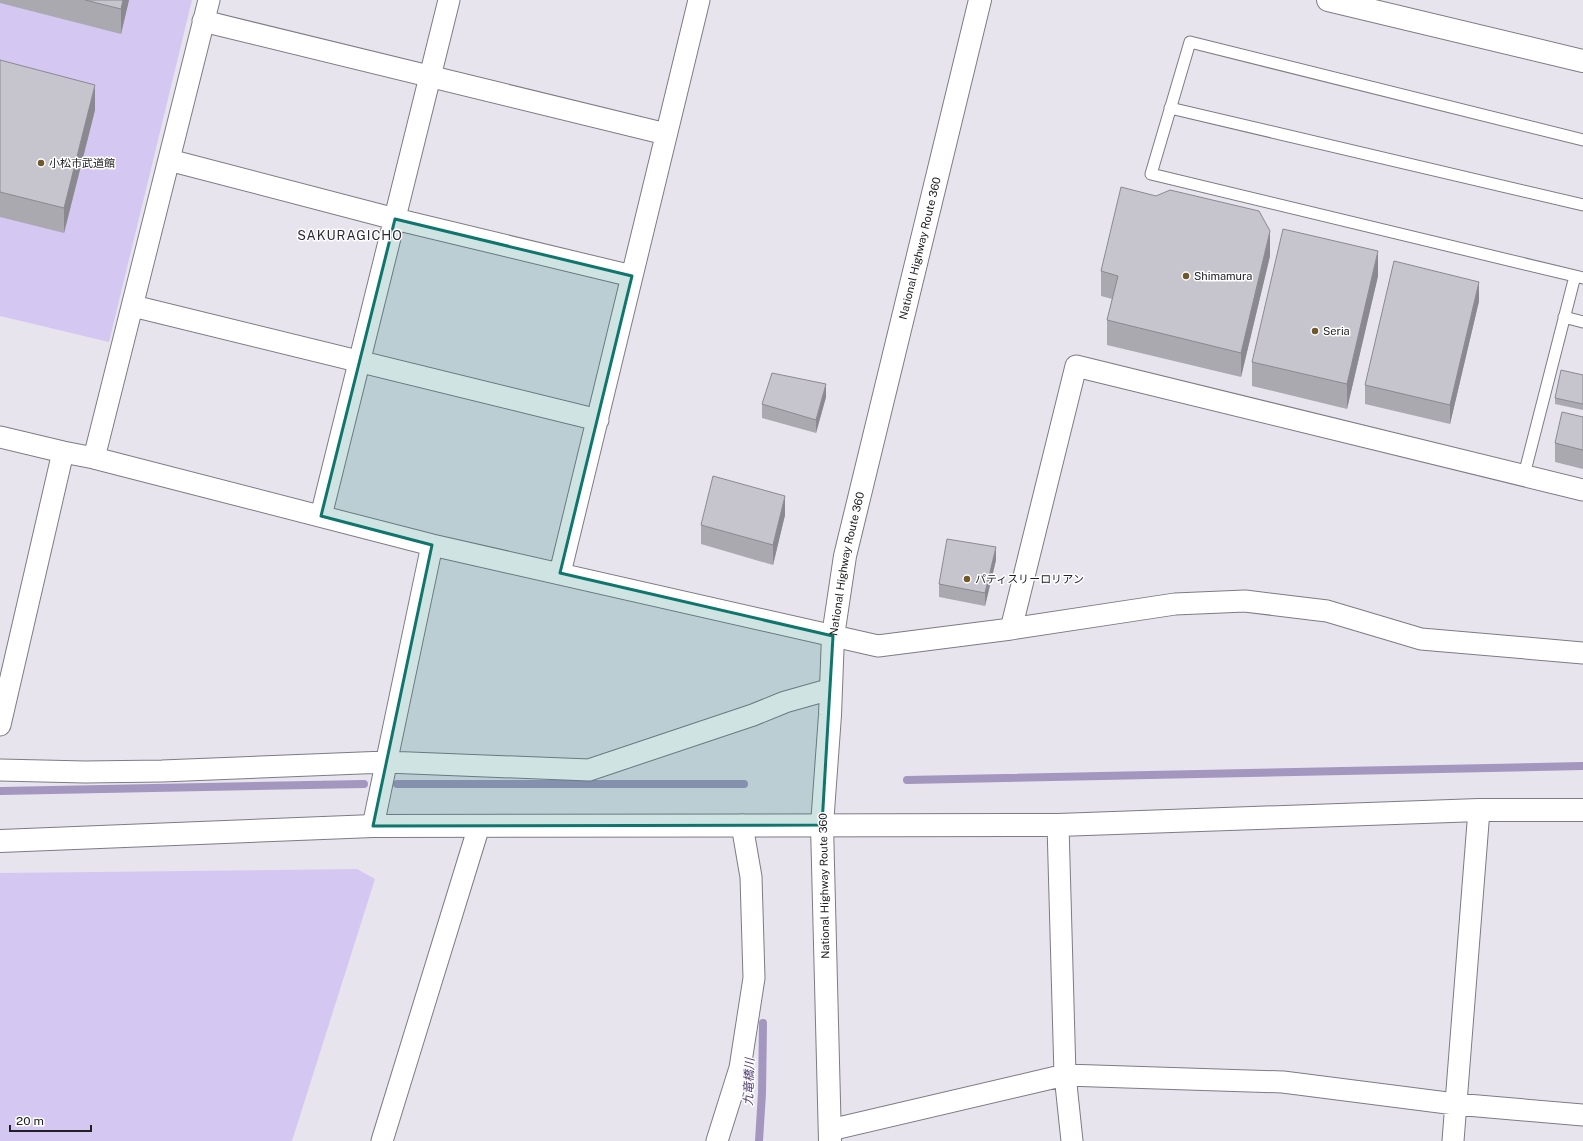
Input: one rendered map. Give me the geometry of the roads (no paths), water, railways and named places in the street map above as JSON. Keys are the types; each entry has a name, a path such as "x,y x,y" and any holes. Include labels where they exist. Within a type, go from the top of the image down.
{"main road":[{"name":"National Highway Route 360","path":"830,1136 822,825 833,636 845,556 980,0"},
{"path":"1328,0 1385,7 1583,62"},
{"path":"0,841 373,826 1058,824 1479,810 1583,810"}],"street":[{"path":"94,458 209,0"},
{"path":"321,516 449,0"},
{"path":"560,573 699,0"},
{"path":"203,21 666,134"},
{"path":"169,160 394,220 632,276"},
{"path":"132,306 598,420"},
{"path":"1011,629 1076,366 1583,490"},
{"path":"0,437 94,458 432,545 878,646 1011,629 1175,604 1245,601 1327,610 1421,639 1583,653"},
{"path":"0,726 63,452"},
{"path":"373,826 432,545"},
{"path":"0,770 85,772 162,771 386,762 589,770 753,715 785,702 831,689"},
{"path":"1453,1141 1479,810"},
{"path":"1058,824 1065,1075 1072,1141"},
{"path":"717,1141 740,1068 754,978 751,877 742,825"},
{"path":"382,1141 479,826"},
{"path":"830,1136 1065,1075 1284,1082 1455,1104 1583,1115"}],"lane":[{"path":"1524,475 1564,317 1579,277 1151,174 1190,42 1583,140"},
{"path":"1170,108 1583,205"},
{"path":"1564,317 1583,322"}],"waterway":[{"path":"907,780 1583,766"},
{"path":"1,791 364,784"},
{"path":"397,784 744,784"},
{"name":"九竜橋川","path":"759,1141 762,1093 763,1023"}],"place":[{"name":"小松市武道館","path":"41,163"},
{"name":"Shimamura","path":"1186,276"},
{"name":"Seria","path":"1315,331"},
{"name":"パティスリーロリアン","path":"967,579"}],"district":[{"name":"SAKURAGICHO","path":"350,235"}]}
